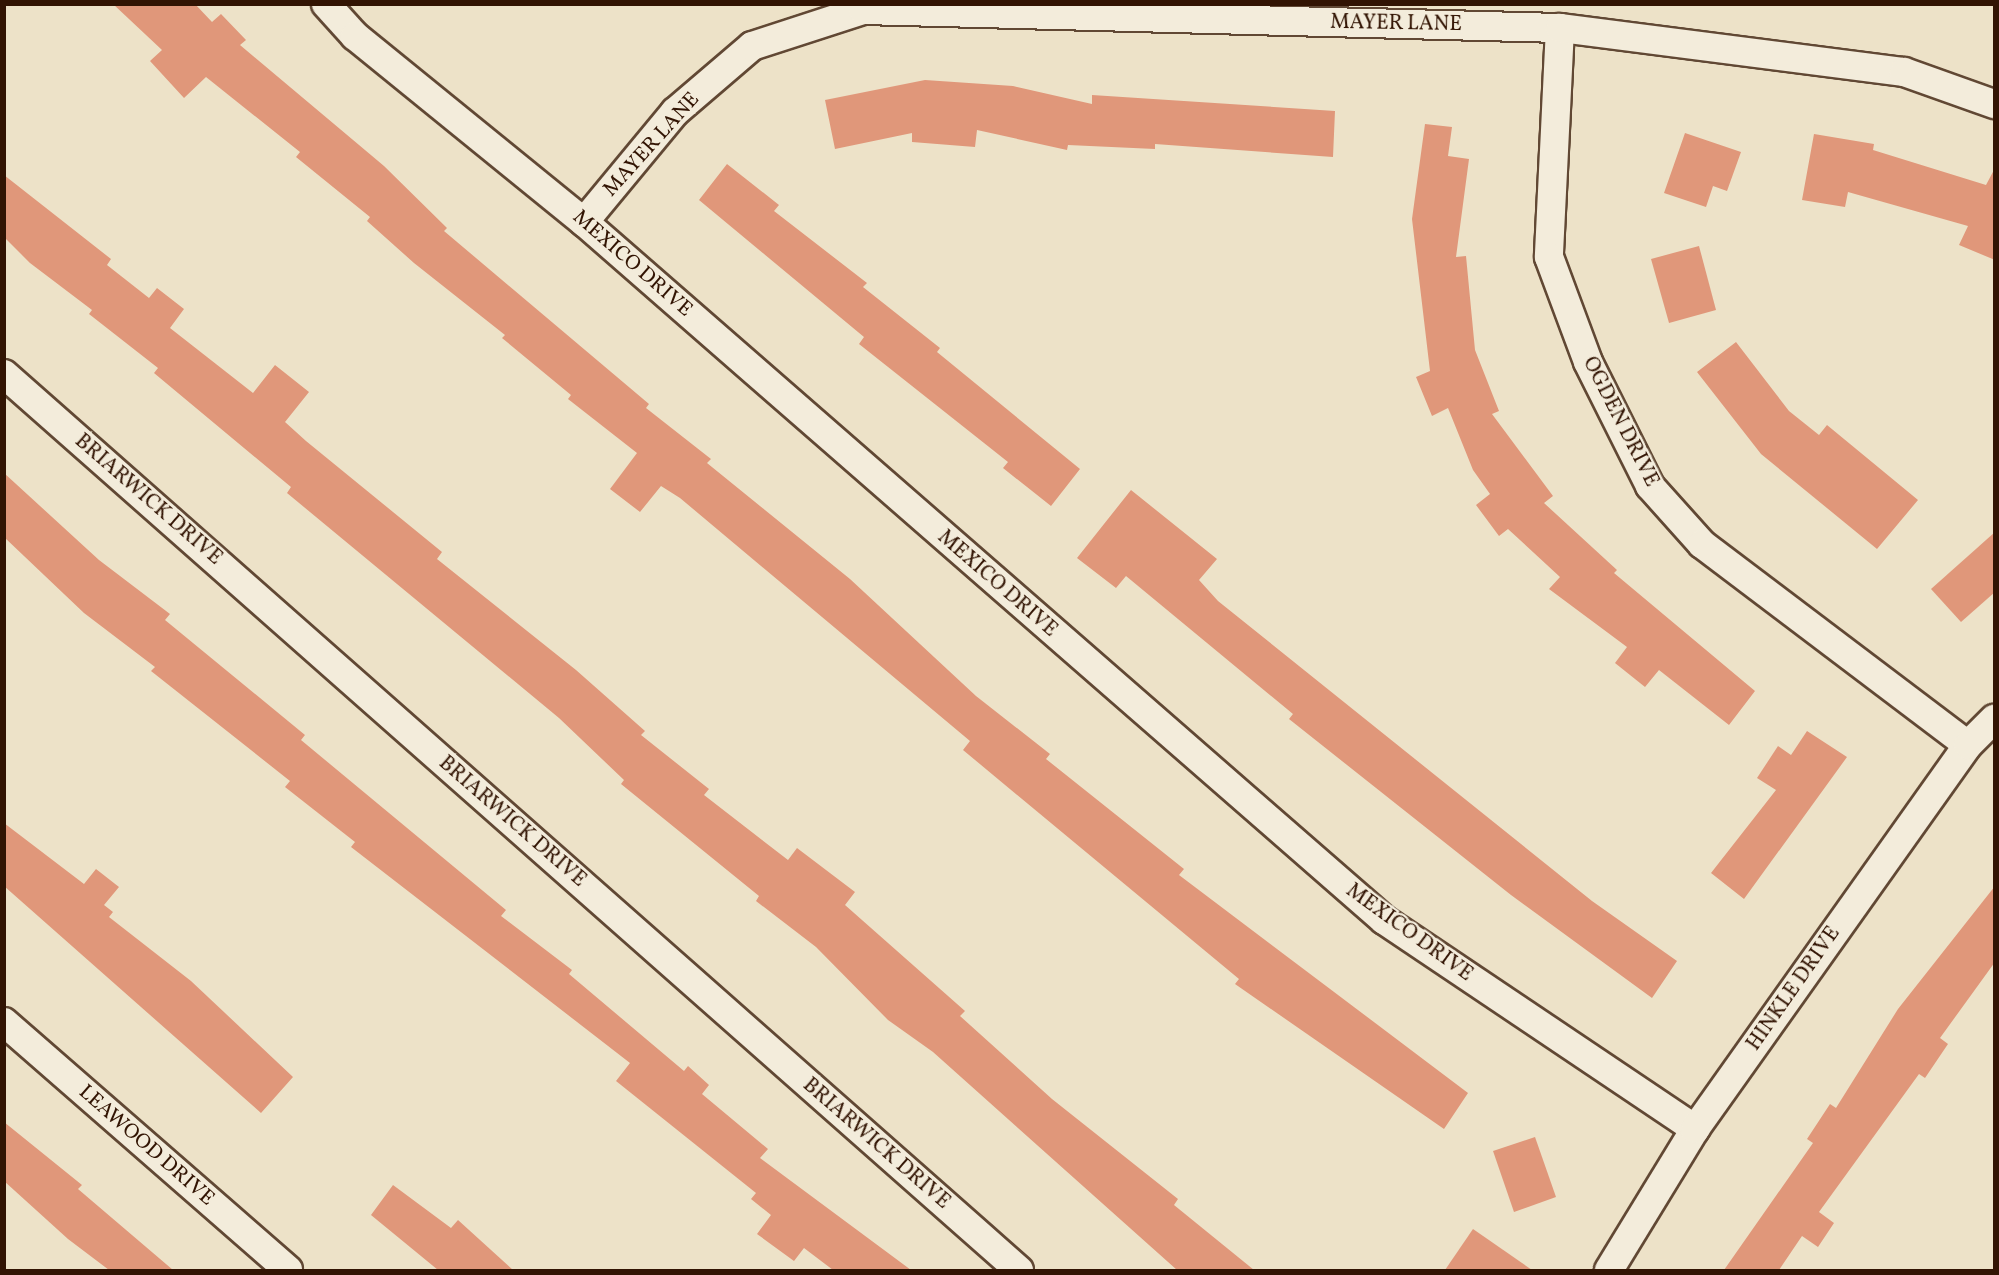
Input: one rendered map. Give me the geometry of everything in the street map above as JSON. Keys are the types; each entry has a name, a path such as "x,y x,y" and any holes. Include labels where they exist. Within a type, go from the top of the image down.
{"street":[{"name":"MEXICO DRIVE","path":"326,4 355,36 584,222 1384,920 1695,1129"},
{"name":"MAYER LANE","path":"584,222 675,112 752,46 863,10 1560,28 1904,72 1995,104"},
{"name":"OGDEN DRIVE","path":"1560,28 1549,257 1588,362 1650,486 1702,544 1968,745"},
{"name":"BRIARWICK DRIVE","path":"4,374 1019,1270"},
{"name":"HINKLE DRIVE","path":"1609,1270 1695,1129 1968,745 1995,719"},
{"name":"LEAWOOD DRIVE","path":"4,1022 288,1270"}],"building":[{"path":"113,4 195,4 212,22 221,14 246,40 240,45 384,166 447,228 444,231 649,404 646,408 711,459 707,463 850,579 976,696 1050,754 1046,759 1184,869 1179,875 1468,1093 1444,1129 1235,984 1239,979 963,750 970,741 680,498 661,486 640,512 610,489 637,453 568,399 571,395 502,338 505,335 414,263 367,221 370,217 296,157 300,152 206,77 184,98 150,61 162,50"},
{"path":"925,80 1013,86 1092,104 1092,95 1335,111 1333,157 1155,144 1155,149 1068,145 1067,150 977,130 975,147 912,142 912,133 835,149 825,100"},
{"path":"1425,124 1452,127 1448,156 1469,159 1456,257 1466,256 1475,350 1499,411 1492,414 1553,496 1544,503 1617,570 1614,573 1755,691 1729,725 1659,670 1645,687 1615,663 1627,647 1549,589 1560,577 1508,529 1499,536 1476,505 1490,494 1473,470 1448,408 1432,416 1416,377 1430,371 1412,219"},
{"path":"1685,133 1741,152 1727,191 1713,186 1706,207 1664,193"},
{"path":"1814,134 1874,144 1873,150 1986,185 1995,168 1995,260 1959,245 1968,226 1848,192 1845,207 1802,200"},
{"path":"727,164 779,205 774,211 867,283 863,287 940,348 937,352 1080,469 1051,506 1003,468 1008,462 859,344 864,337 699,200"},
{"path":"4,175 111,259 107,265 149,298 157,288 184,309 170,328 253,393 275,365 309,392 285,422 442,552 437,559 576,670 645,731 641,735 709,789 704,795 788,860 797,848 855,892 845,905 965,1011 960,1016 1052,1099 1178,1199 1174,1205 1254,1270 1177,1270 933,1052 888,1020 816,947 756,901 759,896 621,784 624,780 559,718 287,493 291,487 154,373 158,368 89,314 92,310 30,263 4,237"},
{"path":"1699,246 1716,310 1669,323 1651,259"},
{"path":"1736,342 1789,411 1819,435 1827,425 1918,500 1877,549 1761,454 1697,372"},
{"path":"4,473 99,560 170,614 165,620 305,735 301,740 506,910 501,916 572,970 569,974 684,1071 688,1066 709,1085 702,1094 768,1149 760,1158 911,1270 833,1270 804,1248 794,1261 757,1234 771,1215 751,1199 756,1193 616,1081 630,1063 351,847 355,842 285,787 290,781 151,671 155,667 84,613 4,537"},
{"path":"1131,490 1217,559 1199,580 1218,601 1592,901 1677,961 1652,998 1511,895 1289,719 1293,714 1126,576 1116,588 1077,558"},
{"path":"1995,532 1995,592 1961,622 1931,589"},
{"path":"1807,731 1847,757 1744,899 1711,873 1776,790 1757,778 1778,746 1791,755"},
{"path":"4,823 84,884 96,869 119,887 104,905 113,912 109,917 191,981 293,1077 261,1113 4,886"},
{"path":"1995,886 1995,962 1940,1038 1948,1044 1925,1078 1919,1074 1819,1212 1834,1223 1818,1247 1802,1236 1779,1270 1724,1270 1813,1143 1807,1139 1830,1104 1836,1108 1898,1009"},
{"path":"4,1122 82,1185 78,1189 173,1270 109,1270 68,1239 4,1181"},
{"path":"1535,1137 1556,1197 1514,1212 1493,1151"},
{"path":"393,1185 451,1228 458,1220 513,1270 438,1270 371,1215"},
{"path":"1473,1229 1532,1270 1445,1270"}]}
